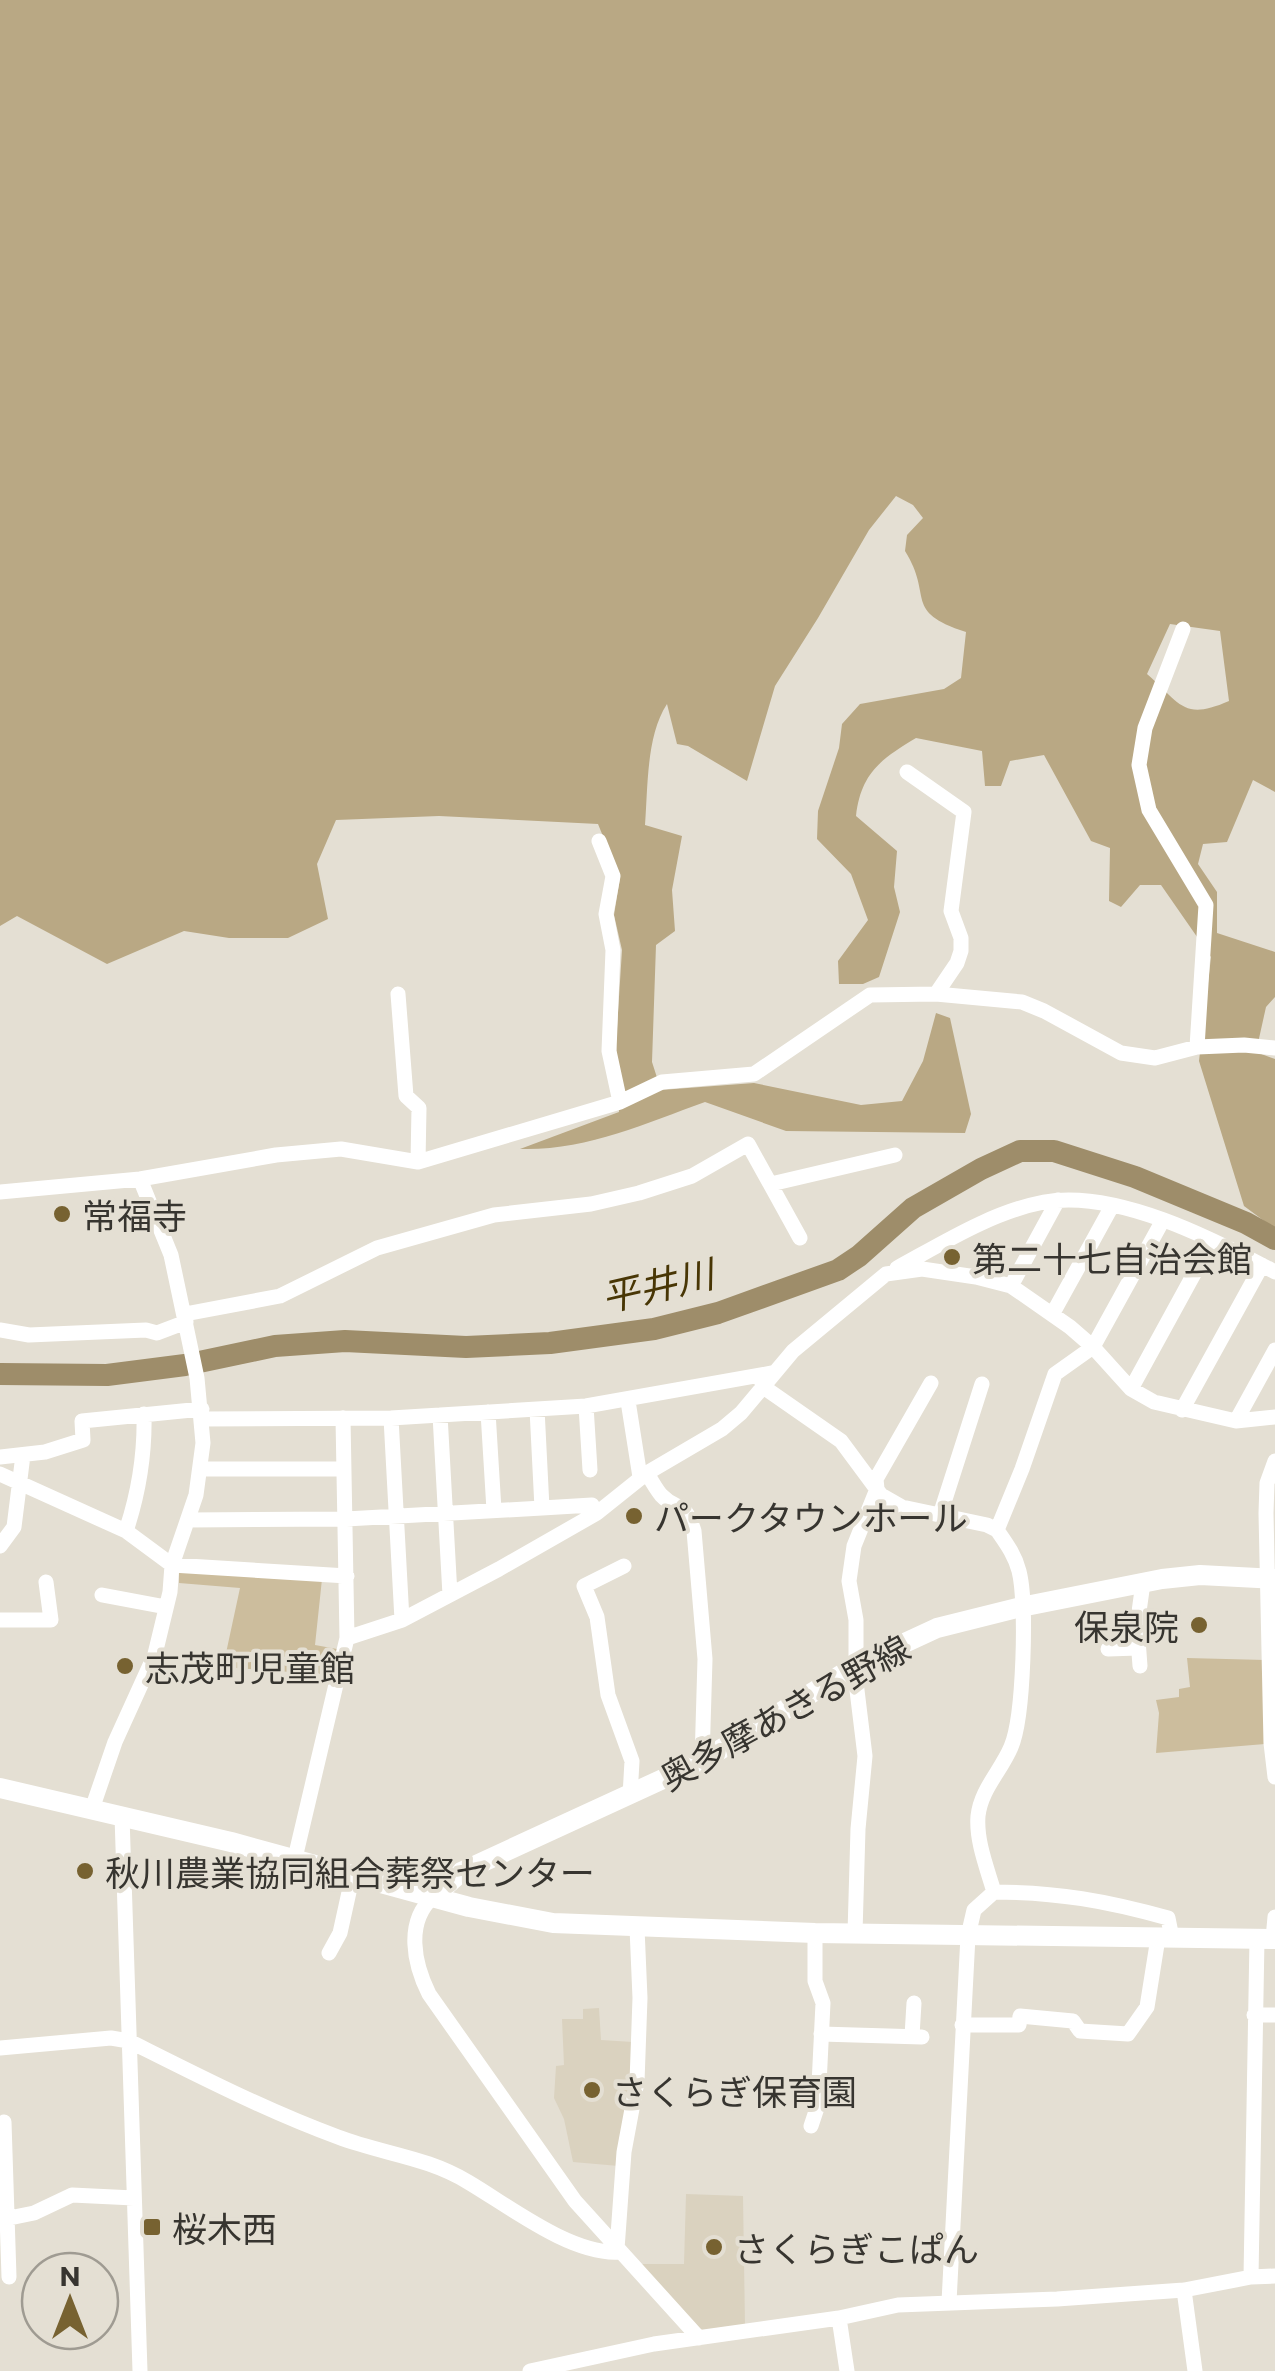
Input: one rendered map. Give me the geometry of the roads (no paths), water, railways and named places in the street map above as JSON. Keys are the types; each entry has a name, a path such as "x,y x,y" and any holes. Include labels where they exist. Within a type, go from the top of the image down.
{"main road":[{"name":"奥多摩あきる野線","path":"433,1897 462,1872 702,1761 857,1666 937,1628 1021,1606 1143,1582 1200,1575 1272,1578"},
{"path":"0,1788 295,1858 524,1919 581,1926 1268,1939"}],"street":[{"path":"1183,629 1145,728 1139,766 1149,810 1206,905 1197,1047"},
{"path":"907,772 964,812 951,911 962,938 961,951 958,963 936,994"},
{"path":"599,841 613,876 606,914 613,966 610,1051 620,1102"},
{"path":"398,994 406,1096 418,1108 418,1162"},
{"path":"0,1192 140,1179 341,1149 418,1162 620,1102 662,1082 754,1074 870,995 936,994 1022,1002 1120,1053 1155,1058 1197,1047 1275,1048"},
{"path":"0,1330 29,1334 146,1330 157,1333 186,1321 280,1296 376,1248 494,1215 591,1204 639,1193 692,1176 748,1144 800,1238"},
{"path":"771,1184 894,1155"},
{"path":"92,1809 115,1742 155,1654 172,1565 200,1469 202,1414 186,1321 171,1255 140,1179"},
{"path":"1011,1286 1058,1200"},
{"path":"347,1638 402,1620 450,1595 722,1429 741,1413 793,1350 886,1274 972,1228 1032,1205 1058,1200 1112,1206 1162,1220 1268,1268 1182,1410"},
{"path":"1052,1313 1112,1206"},
{"path":"996,1530 1055,1374 1093,1348 1162,1220"},
{"path":"1131,1390 1212,1241"},
{"path":"886,1274 922,1269 1011,1286 1052,1313 1093,1348 1131,1390 1154,1402 1236,1421 1275,1417"},
{"path":"1236,1421 1275,1350"},
{"path":"0,1457 45,1452 83,1440 82,1420 144,1414 440,1416 586,1406 767,1380 842,1441 866,1470 876,1490 902,1507 987,1525 996,1530 1011,1550 1020,1573 1022,1694 1012,1744 991,1779 978,1817 979,1837 994,1892"},
{"path":"855,1933 865,1756 856,1620 849,1581 854,1546 876,1490 876,1479 931,1383"},
{"path":"940,1515 982,1384"},
{"path":"628,1401 643,1475 664,1499 688,1512 694,1531 705,1659 702,1761"},
{"path":"586,1406 590,1470"},
{"path":"537,1409 542,1508"},
{"path":"488,1412 494,1510"},
{"path":"126,1531 145,1446 144,1414"},
{"path":"440,1416 450,1595"},
{"path":"295,1858 347,1638 343,1418"},
{"path":"392,1418 402,1620"},
{"path":"0,1546 14,1527 23,1454"},
{"path":"1275,1461 1267,1484 1272,1578 1271,1743 1275,1776"},
{"path":"200,1469 344,1470"},
{"path":"0,1474 126,1531 172,1565 347,1576"},
{"path":"188,1520 346,1519 594,1504"},
{"path":"624,1566 584,1586 597,1617 608,1695 632,1761 630,1796"},
{"path":"0,1620 51,1620 46,1582"},
{"path":"1140,1666 1143,1582"},
{"path":"102,1595 166,1607"},
{"path":"1108,1649 1138,1648"},
{"path":"122,1816 140,2371"},
{"path":"329,1952 340,1933 353,1874"},
{"path":"949,2302 962,2025 968,1936 974,1910 994,1892 1044,1892 1117,1904 1168,1918 1146,2007 1128,2034 1080,2031 1073,2022 1020,2016 1020,2025 962,2025"},
{"path":"433,1897 420,1912 415,1947 418,1969 429,1994 547,2164 618,2250 699,2338"},
{"path":"1251,2277 1254,2015 1275,1916"},
{"path":"618,2250 624,2152 636,2082 640,1998 637,1928"},
{"path":"810,2126 818,2105 823,2002 815,1981 815,1933"},
{"path":"820,2034 917,2036 914,2003"},
{"path":"1254,2015 1275,2016"},
{"path":"0,2048 110,2038 129,2041 340,2138 450,2170 573,2244 618,2250"},
{"path":"4,2122 4,2219 9,2277"},
{"path":"4,2219 34,2213 72,2195 134,2198"},
{"path":"530,2371 654,2344 839,2318 898,2305 1056,2300 1184,2290 1275,2276"},
{"path":"1184,2290 1196,2371"},
{"path":"839,2318 846,2371"}],"waterway":[{"name":"平井川","path":"0,1374 107,1375 185,1365 275,1346 345,1341 466,1347 550,1343 654,1329 718,1313 838,1270 913,1208 1020,1151 1054,1151 1135,1177 1275,1239"}],"place":[{"name":"常福寺","path":"62,1214"},
{"name":"第二十七自治会館","path":"952,1257"},
{"name":"パークタウンホール","path":"634,1516"},
{"name":"保泉院","path":"1199,1625"},
{"name":"志茂町児童館","path":"125,1666"},
{"name":"秋川農業協同組合葬祭センター","path":"85,1871"},
{"name":"さくらぎ保育園","path":"592,2090"},
{"name":"桜木西","path":"152,2227"},
{"name":"さくらぎこぱん","path":"714,2247"}]}
